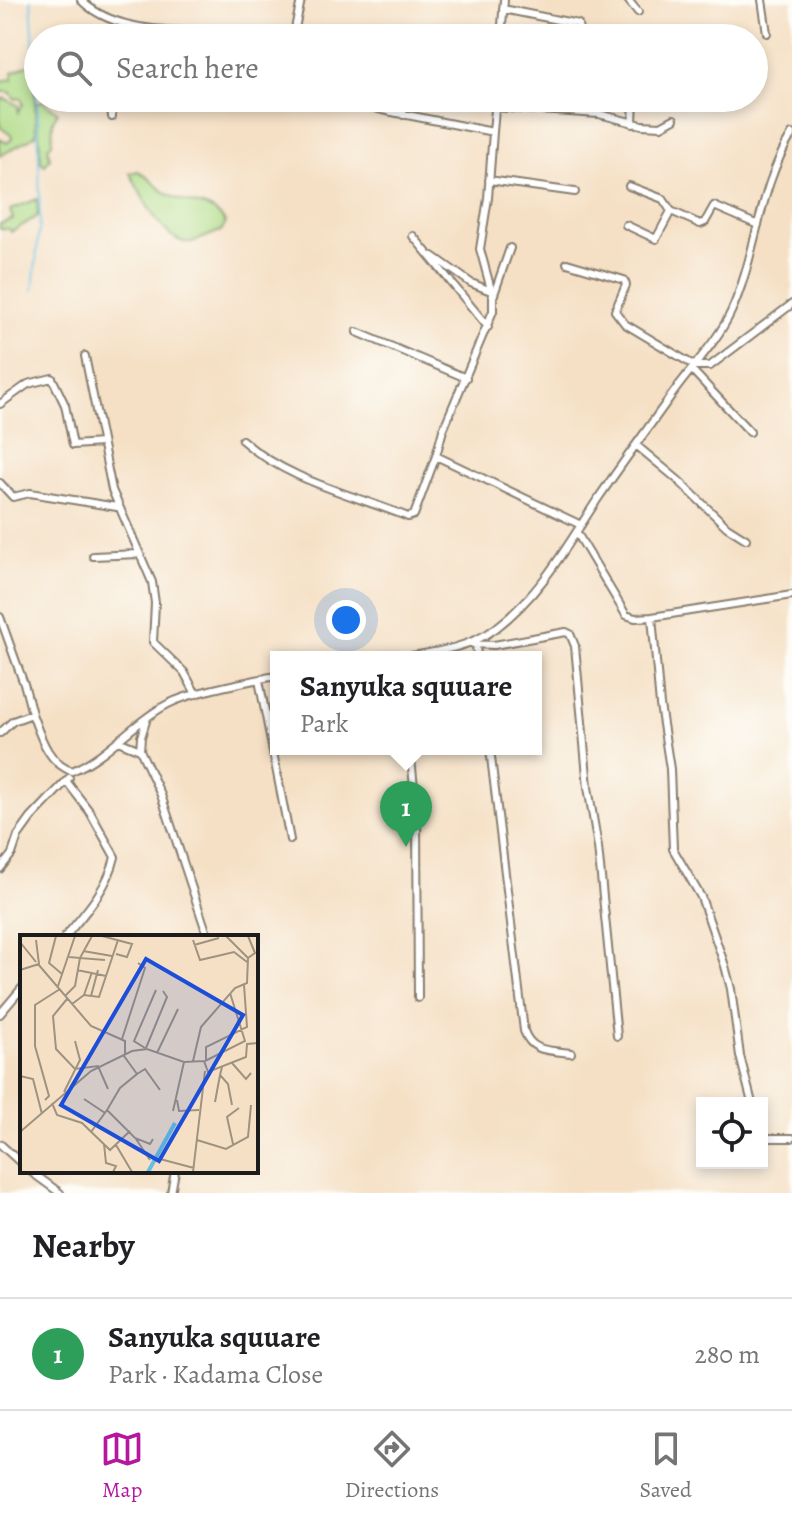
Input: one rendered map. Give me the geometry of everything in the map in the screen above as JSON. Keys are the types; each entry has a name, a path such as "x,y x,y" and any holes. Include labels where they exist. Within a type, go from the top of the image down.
{"street":[{"path":"81,0 109,19 132,24"},
{"path":"296,24 301,0"},
{"path":"502,24 504,0"},
{"path":"628,0 638,12"},
{"path":"762,0 766,24"},
{"path":"503,9 578,24"},
{"path":"111,112 112,117"},
{"path":"392,112 493,132"},
{"path":"242,440 273,463 302,476 408,517 414,515 443,430 493,311 492,294 480,249 495,112"},
{"path":"569,112 599,114 633,124 661,126 674,119"},
{"path":"633,112 633,124"},
{"path":"473,644 516,612 547,578 636,445 721,332 731,311 779,158 792,134"},
{"path":"489,180 575,192"},
{"path":"629,186 663,199 671,211 700,224 705,222 714,206 758,225"},
{"path":"626,225 656,239 671,211"},
{"path":"488,327 413,236 447,268 492,294"},
{"path":"492,294 510,248"},
{"path":"567,263 624,280 626,285 616,315 694,368 750,432"},
{"path":"694,368 710,366 792,304"},
{"path":"357,332 466,378"},
{"path":"85,356 117,507 152,582 155,603 153,642 184,672 196,694"},
{"path":"0,404 28,384 52,378 65,405 73,445 102,443"},
{"path":"636,445 727,527 746,539"},
{"path":"436,456 581,525"},
{"path":"0,483 13,497 30,493 117,507"},
{"path":"577,533 626,615 631,618 792,595"},
{"path":"93,556 138,554"},
{"path":"0,617 32,714 46,746 57,763 72,771"},
{"path":"652,617 660,705 670,769 673,849 701,897 725,966 740,1056 750,1097"},
{"path":"436,651 473,644 494,645 566,632 570,634 575,646 617,1036"},
{"path":"473,644 475,651"},
{"path":"0,869 12,854 18,836 31,818 67,782 72,771 97,759 147,717 170,703 196,694 270,677"},
{"path":"259,680 270,737"},
{"path":"0,733 13,721 32,714"},
{"path":"147,717 140,750 161,795 207,935"},
{"path":"118,741 140,750"},
{"path":"274,755 290,840"},
{"path":"411,755 417,816 418,998"},
{"path":"491,755 524,1031 530,1045 571,1053"},
{"path":"67,782 90,812 115,857 108,877 91,906 67,935"},
{"path":"0,1014 20,990"},
{"path":"768,1138 792,1138"},
{"path":"0,1144 20,1162"},
{"path":"33,1173 60,1193"},
{"path":"171,1193 175,1173"}],"green space":[{"path":"24,67 24,112 35,112 36,135 0,156 0,138 7,143 12,139 0,127 0,102 4,98 18,105 18,112 23,104 21,98 15,99 10,92 0,92 0,81 12,79 13,72"},
{"path":"38,112 58,112 53,120 52,143 48,147 50,158 45,165 41,162"},
{"path":"138,171 169,195 206,207 220,216 226,223 221,231 191,242 172,236 154,216 130,173"},
{"path":"37,199 38,216 11,232 10,229 0,229 0,224 13,219 10,210"}],"waterway":[{"path":"31,0 32,24"},
{"path":"33,290 40,221 38,112"}],"place":[{"name":"Sanyuka squuare","path":"406,847"}]}
